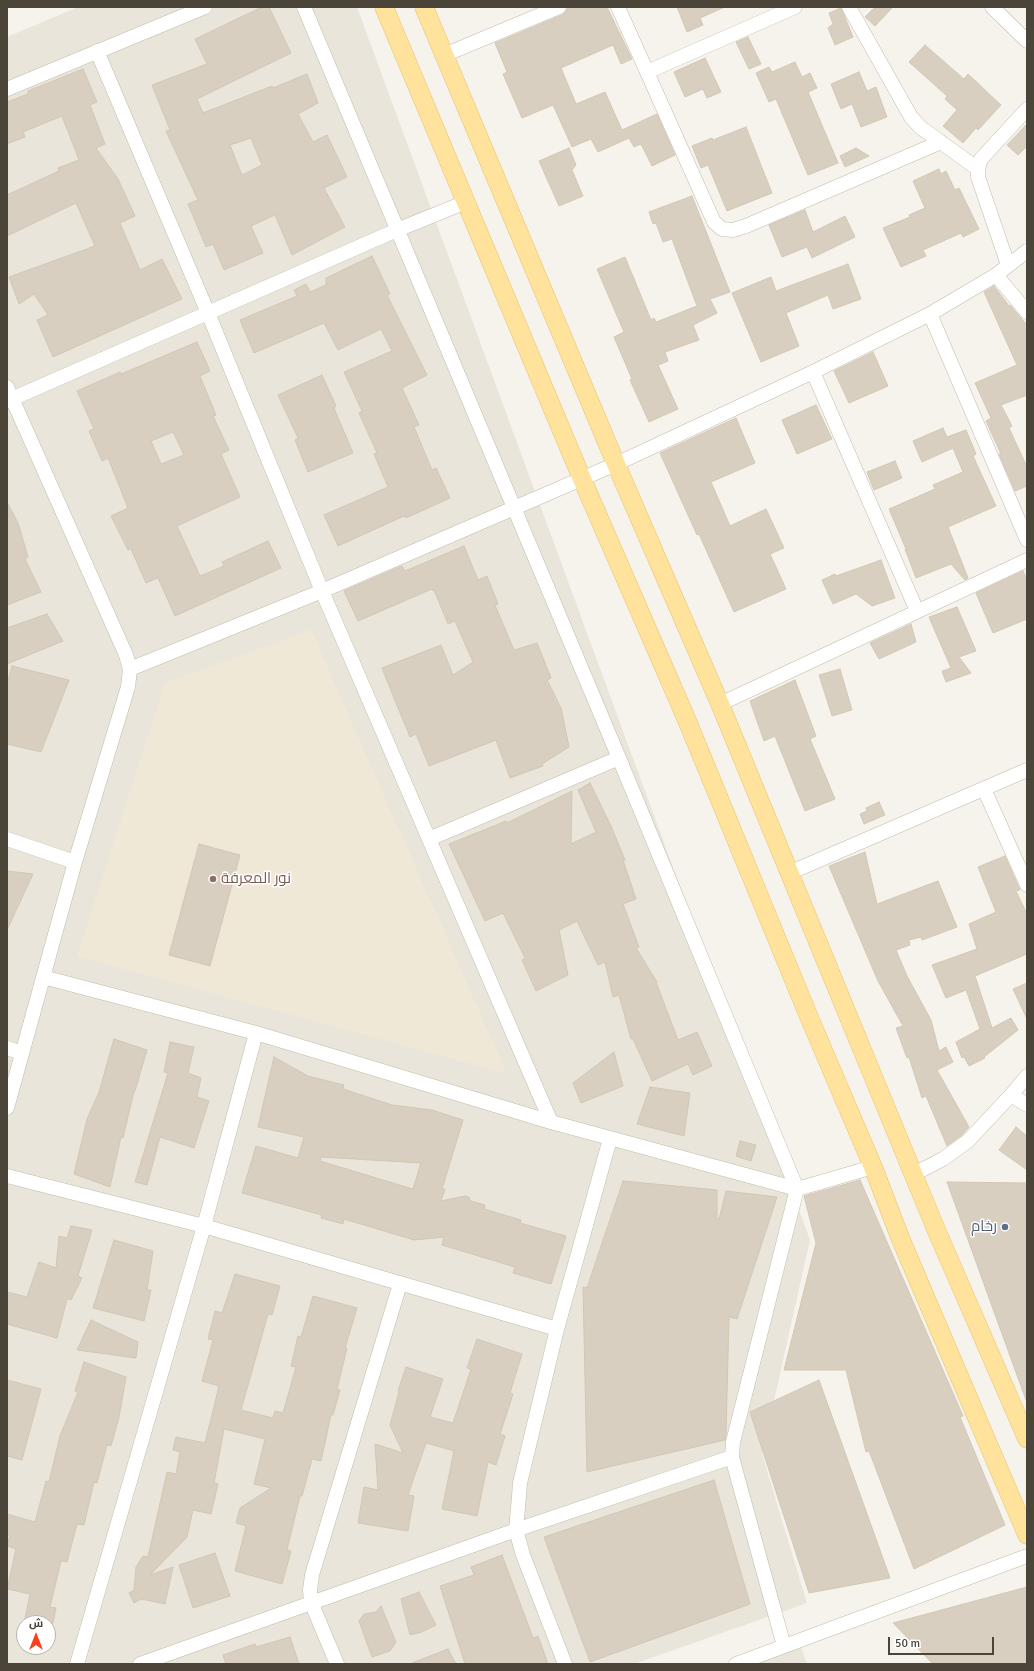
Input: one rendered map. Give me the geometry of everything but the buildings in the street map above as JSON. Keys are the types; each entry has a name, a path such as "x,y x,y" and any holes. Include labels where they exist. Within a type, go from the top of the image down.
{"main road":[{"path":"384,7 582,479 686,718 808,1017 873,1167 901,1240 1027,1535"},
{"path":"424,7 616,464 720,704 938,1234 1027,1439"}],"street":[{"path":"7,89 204,7"},
{"path":"304,7 619,758 797,1188 733,1442 732,1457 784,1646"},
{"path":"444,55 559,7"},
{"path":"618,7 714,222 722,229 733,230 746,226 941,142"},
{"path":"646,72 795,7"},
{"path":"849,7 911,117 920,126 978,169"},
{"path":"992,7 1027,41"},
{"path":"97,51 208,313 322,591 550,1122"},
{"path":"1008,266 978,177 978,169 981,159 1027,109"},
{"path":"7,1108 75,862 128,687 130,669 126,655 9,396 208,313 397,230 466,202"},
{"path":"130,669 322,591 616,464 813,372 930,314 996,275 1027,251"},
{"path":"996,275 1027,312"},
{"path":"930,314 1027,540"},
{"path":"813,372 917,612"},
{"path":"720,704 1027,560"},
{"path":"429,839 619,758"},
{"path":"789,873 1027,770"},
{"path":"984,789 1027,885"},
{"path":"7,839 75,862"},
{"path":"43,977 256,1033 550,1122 797,1188 873,1167"},
{"path":"78,1664 204,1226 256,1033"},
{"path":"7,1048 22,1053"},
{"path":"914,1174 943,1159 968,1141 1027,1076"},
{"path":"1011,1095 1027,1105"},
{"path":"565,1664 523,1555 516,1530 520,1483 557,1329 610,1139"},
{"path":"7,1176 204,1226 557,1329"},
{"path":"338,1664 311,1602 310,1590 312,1575 400,1284"},
{"path":"140,1664 516,1530 732,1457"},
{"path":"736,1664 1027,1556"}],"shaded area":[{"path":"78,7 357,7 810,1240 762,1454 807,1603 634,1664 7,1664 7,37"},
{"path":"311,630 507,1074 77,956 165,683"},
{"path":"800,1643 807,1664 742,1664"}],"place":[{"name":"نور المعرفة","path":"213,879"},
{"name":"رخام","path":"1005,1227"}]}
